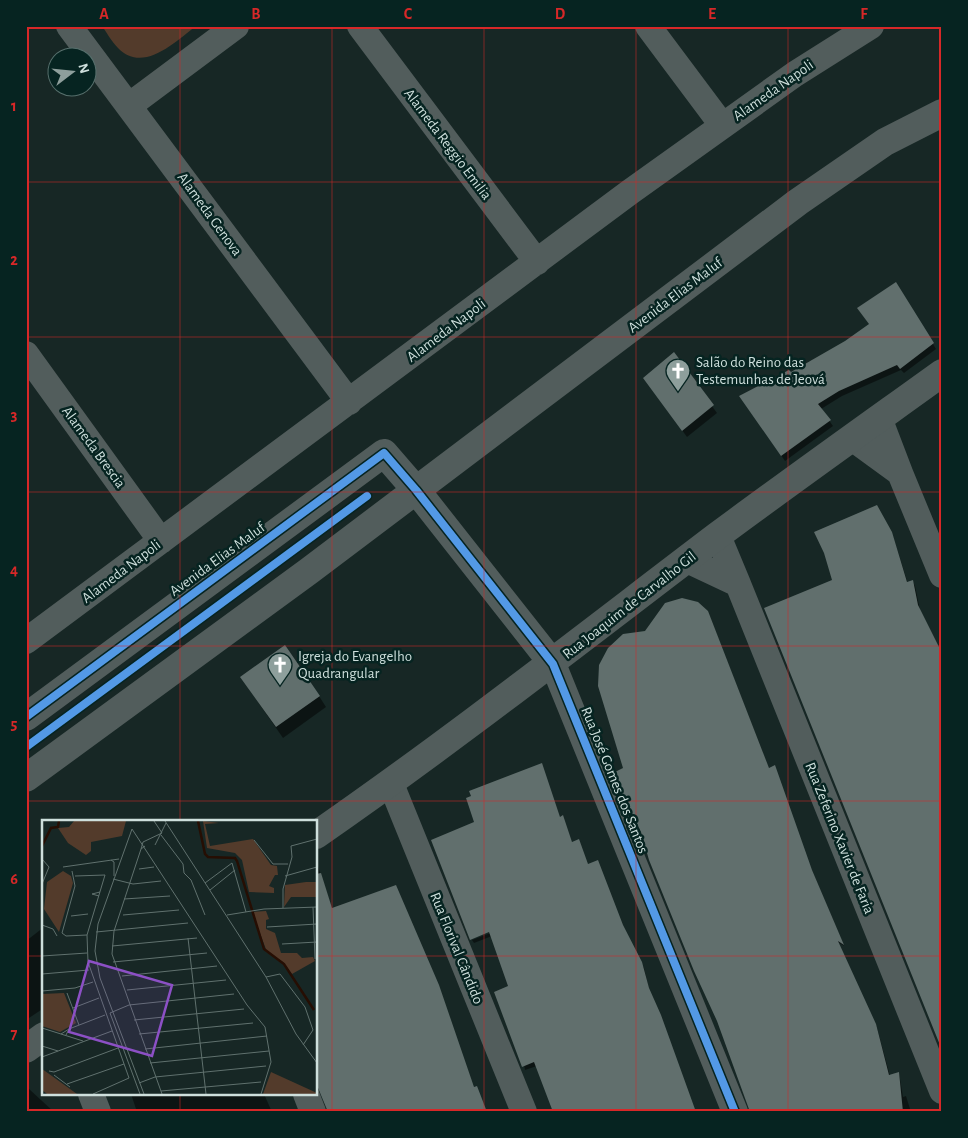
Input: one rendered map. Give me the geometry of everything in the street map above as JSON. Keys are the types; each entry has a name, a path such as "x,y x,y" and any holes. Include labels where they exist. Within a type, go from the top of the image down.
{"street":[{"name":"Alameda Genova","path":"69,26 130,105 349,402"},
{"path":"130,105 236,26"},
{"name":"Alameda Reggio Emilia","path":"360,26 536,262"},
{"path":"648,26 722,126"},
{"name":"Alameda Napoli","path":"26,641 536,262 722,126 864,28"},
{"name":"Avenida Elias Maluf","path":"26,778 416,490 798,202 885,142 942,114"},
{"name":"Alameda Brescia","path":"26,354 162,541"},
{"name":"Rua Joaquim de Carvalho Gil","path":"318,834 391,784 553,664 718,536 942,373"},
{"path":"879,418 942,575"},
{"path":"852,438 900,473"},
{"name":"Avenida Elias Maluf","path":"26,717 384,453 416,490"},
{"name":"Rua José Gomes dos Santos","path":"416,490 553,664 735,1112"},
{"name":"Rua Zeferino Xavier de Faria","path":"718,536 942,1092"},
{"path":"687,560 738,584"},
{"name":"Rua Florival Cândido","path":"391,784 524,1112"},
{"path":"26,1049 42,1037"},
{"path":"92,1096 98,1112"},
{"path":"307,1096 313,1112"}],"shaded area":[{"path":"102,26 196,26 169,47 148,57 138,58 128,55 118,48"}],"building":[{"path":"896,282 934,343 900,369 897,365 839,391 818,404 831,420 781,456 739,396 789,370 791,372 845,341 869,324 857,308"},
{"name":"Salão do Reino das Testemunhas de Jeová","path":"674,352 714,405 682,431 643,378"},
{"path":"877,505 892,532 907,582 913,580 918,605 942,653 942,1050 764,608 832,580 824,553 814,532"},
{"path":"682,598 698,602 708,611 769,768 775,765 812,870 844,945 838,941 876,1024 889,1075 899,1072 903,1112 750,1112 717,1021 694,971 649,860 641,832 623,796 615,772 623,768 598,686 599,665 608,648 623,634 645,631 665,603"},
{"name":"Igreja do Evangelho Quadrangular","path":"285,645 320,696 276,727 240,677"},
{"path":"542,763 560,817 563,815 572,842 579,839 588,864 598,860 623,925 642,962 649,988 661,1015 696,1112 553,1112 534,1062 522,1067 494,992 508,986 489,932 470,940 431,840 474,822 466,798 471,796 469,791"},
{"path":"321,873 332,908 396,885 439,985 474,1087 477,1086 487,1112 328,1112 318,1088 318,874"}],"cycle path":[{"path":"26,717 384,453 416,490 553,664 735,1112"},
{"path":"26,747 367,496"}],"place":[{"name":"Salão do Reino das Testemunhas de Jeová","path":"678,392"},
{"name":"Igreja do Evangelho Quadrangular","path":"280,686"}]}
